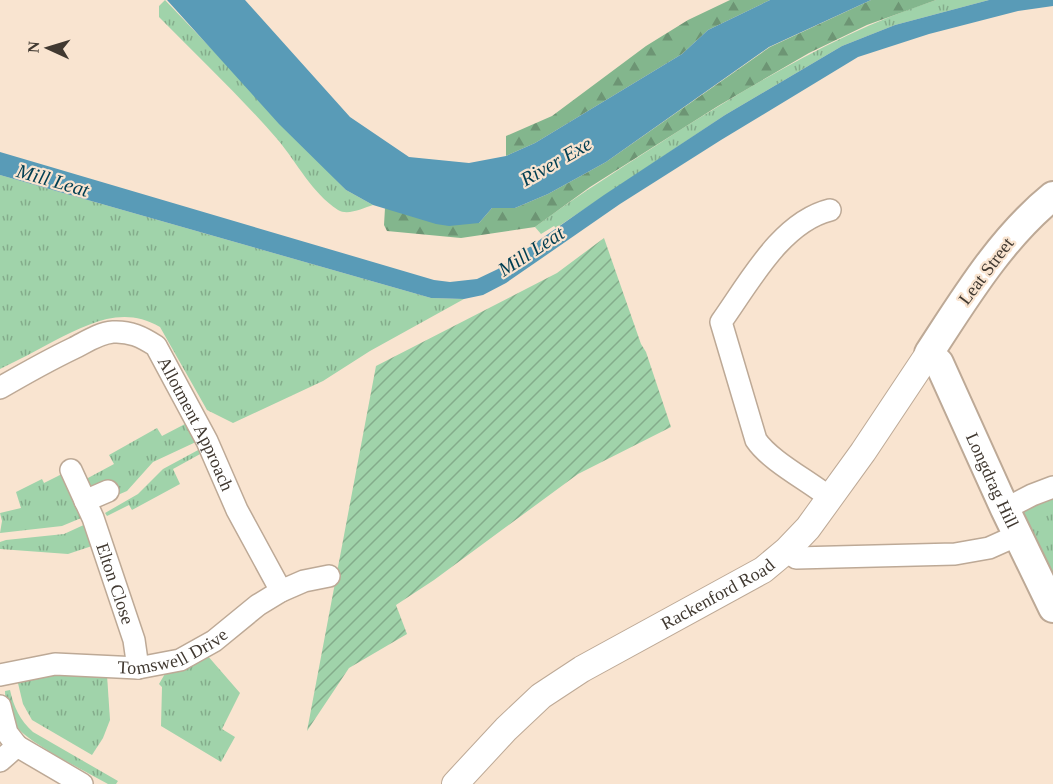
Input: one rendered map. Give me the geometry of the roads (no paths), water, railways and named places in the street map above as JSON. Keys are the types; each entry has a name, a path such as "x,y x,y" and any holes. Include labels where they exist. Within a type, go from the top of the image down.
{"main road":[{"name":"Leat Street","path":"929,353 995,257 1017,230 1053,196"},
{"name":"Longdrag Hill","path":"929,353 939,363 1053,608"}],"street":[{"path":"830,211 818,213 786,235 721,322 756,440 762,450 830,498"},
{"name":"Allotment Approach","path":"0,388 54,358 111,332 142,336 156,346 196,421 237,510 281,591"},
{"name":"Rackenford Road","path":"455,784 506,729 541,696 582,669 745,581 763,570 787,550 808,528 830,498 929,353"},
{"name":"Elton Close","path":"71,470 93,518 134,640 138,668"},
{"path":"1005,509 1053,487"},
{"path":"85,501 108,491"},
{"path":"787,550 796,558 955,554 989,548 1018,535"},
{"name":"Tomswell Drive","path":"0,675 55,664 138,668 180,660 214,641 258,605 281,591 304,581 328,576"},
{"path":"0,706 7,733 17,746 82,784"},
{"path":"0,761 17,746"}],"water":[{"name":"River Exe","path":"167,0 245,0 350,117 409,157 469,163 506,156 535,143 682,54 708,30 770,0 871,0 769,47 606,162 548,194 515,208 492,208 479,223 449,226 373,205 346,190 279,124"},
{"name":"Mill Leat","path":"989,0 1053,0 1053,6 1018,11 929,34 858,57 620,204 506,283 483,295 464,299 431,298 0,175 0,152 434,280 450,282 477,279 498,269 725,115 842,46 895,25"}]}
